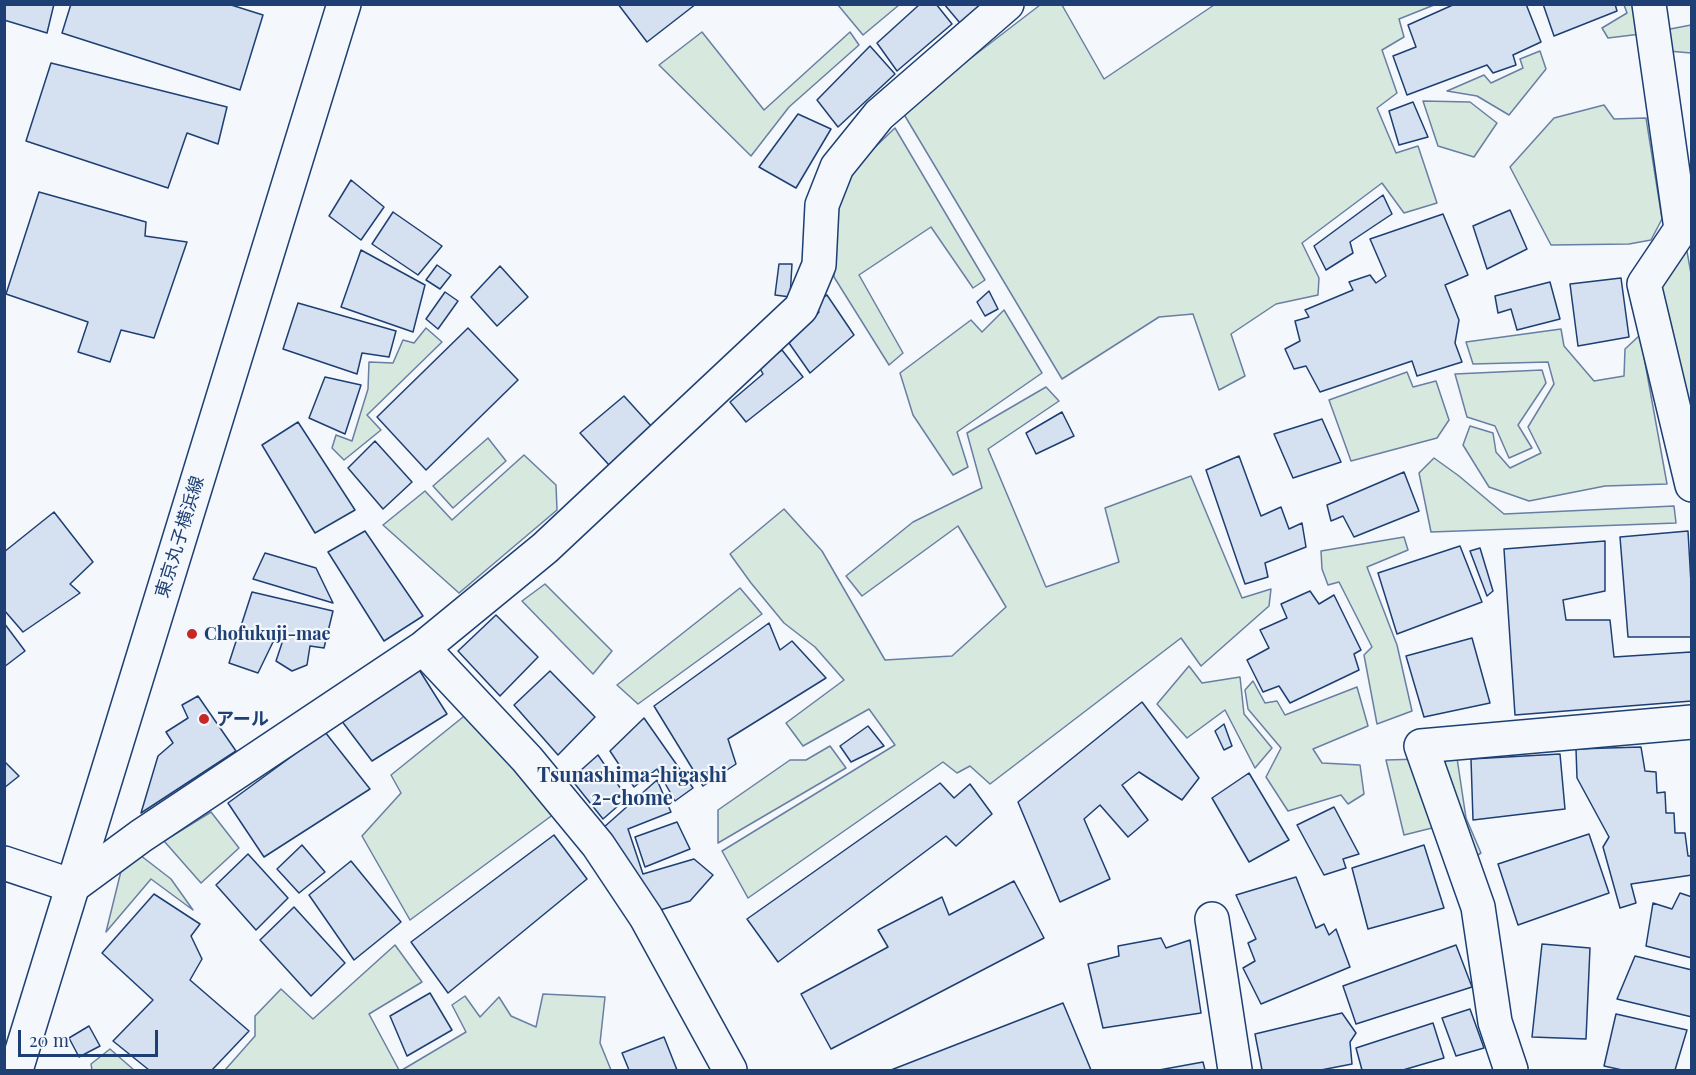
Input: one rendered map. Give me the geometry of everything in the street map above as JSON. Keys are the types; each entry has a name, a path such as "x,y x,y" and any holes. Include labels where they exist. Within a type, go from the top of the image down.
{"street":[{"name":"東京丸子横浜線","path":"16,1071 344,4"},
{"path":"4,863 73,886 141,836 423,648 545,548 801,308 819,266 822,206 837,167 879,115 1007,4"},
{"path":"1649,4 1681,229 1644,284 1692,485"},
{"path":"423,648 527,759 598,845 646,917 730,1071"},
{"path":"1511,1071 1495,1022 1478,907 1421,746 1692,722"},
{"path":"1212,919 1235,1071"}],"shaded area":[{"path":"838,5 899,5 863,35"},
{"path":"1040,5 1062,5 1104,79 1214,5 1434,5 1399,19 1404,37 1382,50 1397,93 1377,108 1396,153 1418,146 1437,203 1404,213 1382,183 1302,243 1319,278 1318,295 1276,304 1231,334 1245,376 1219,390 1193,314 1159,317 1062,379 902,111"},
{"path":"1624,5 1636,5 1641,34 1608,38 1602,28 1627,13"},
{"path":"1691,25 1691,53 1668,51 1665,30"},
{"path":"702,32 764,110 850,32 859,45 789,107 751,156 659,65"},
{"path":"1540,51 1546,69 1509,115 1477,96 1447,91 1484,75 1491,83 1523,68 1520,59"},
{"path":"1423,101 1470,102 1497,123 1474,157 1438,146"},
{"path":"1604,105 1614,119 1646,118 1662,219 1651,240 1629,244 1551,245 1510,167 1554,118"},
{"path":"895,128 985,280 973,288 931,227 859,275 903,353 889,365 834,277 835,209 847,174"},
{"path":"1686,246 1692,279 1691,439 1660,284"},
{"path":"1004,310 1042,373 957,432 968,467 953,475 913,415 900,373 971,320 982,332"},
{"path":"426,328 442,342 367,415 381,430 344,460 332,448 336,435 352,441 368,389 369,362 393,363 403,340 414,343"},
{"path":"1561,329 1564,346 1594,381 1624,376 1625,349 1640,335 1667,484 1605,486 1529,501 1489,487 1463,445 1470,426 1493,433 1496,452 1510,468 1541,453 1528,427 1554,384 1548,362 1473,364 1466,342"},
{"path":"1542,370 1546,383 1518,425 1532,448 1509,458 1495,426 1467,417 1455,374"},
{"path":"1407,372 1413,387 1436,381 1449,420 1437,438 1351,461 1329,400"},
{"path":"1046,387 1059,401 988,449 1046,587 1119,562 1105,508 1191,476 1242,598 1271,589 1269,606 1201,666 1181,638 990,784 970,766 957,773 943,762 748,898 722,851 895,745 869,709 803,746 786,723 844,680 815,647 784,623 730,554 784,509 822,551 885,660 952,656 1006,607 958,526 862,596 846,576 913,522 982,488 967,433"},
{"path":"488,438 506,461 453,508 433,486"},
{"path":"524,455 556,485 557,510 459,593 383,525 425,491 452,520"},
{"path":"1434,458 1504,514 1674,506 1676,523 1431,532 1419,473"},
{"path":"1404,537 1408,550 1367,567 1397,645 1412,711 1377,724 1364,655 1372,647 1339,582 1328,585 1322,569 1321,551"},
{"path":"545,584 612,651 593,674 522,601"},
{"path":"740,588 762,614 638,704 617,685"},
{"path":"1189,666 1202,683 1240,677 1244,714 1272,748 1255,768 1225,710 1187,738 1157,704"},
{"path":"1253,681 1265,703 1277,701 1285,715 1357,687 1368,726 1313,749 1322,763 1360,765 1364,794 1348,804 1341,795 1288,811 1266,777 1281,748 1248,709 1245,690"},
{"path":"468,713 554,814 410,920 362,836 401,793 391,775"},
{"path":"830,746 846,768 718,843 718,810 790,760 806,760"},
{"path":"1457,758 1466,818 1481,853 1470,860 1456,822 1404,835 1386,760"},
{"path":"211,812 239,848 201,883 164,841"},
{"path":"140,855 171,879 193,910 151,879 106,932 123,863"},
{"path":"395,945 422,982 369,1014 399,1070 225,1070 255,1036 255,1016 281,989 313,1019"},
{"path":"543,994 605,997 600,1043 611,1070 402,1070 466,1032 452,1005 465,996 480,1017 499,997 511,1016 536,1027"},
{"path":"110,1049 134,1070 92,1070 91,1064"}],"building":[{"path":"4,4 54,4 47,33 4,20"},
{"path":"71,4 228,4 263,15 240,90 62,33"},
{"path":"618,4 696,4 647,42"},
{"path":"920,4 936,4 952,24 897,71 877,43"},
{"path":"944,4 983,4 960,23"},
{"path":"1455,4 1526,4 1541,42 1513,55 1516,65 1493,73 1487,65 1407,95 1393,56 1416,47 1408,25"},
{"path":"1543,4 1615,4 1617,11 1554,36"},
{"path":"870,46 895,74 838,127 817,100"},
{"path":"51,63 227,107 218,144 187,133 168,188 26,141"},
{"path":"1413,102 1428,137 1399,145 1389,111"},
{"path":"798,114 831,129 796,188 759,167"},
{"path":"351,180 384,207 361,240 329,216"},
{"path":"39,192 146,222 145,236 187,242 154,338 121,330 110,362 78,352 88,322 6,294"},
{"path":"1383,195 1392,214 1350,242 1353,253 1326,270 1314,246"},
{"path":"1510,210 1527,249 1487,269 1473,226"},
{"path":"393,212 442,246 418,275 372,244"},
{"path":"1443,214 1468,275 1445,285 1459,320 1455,343 1462,362 1417,376 1412,361 1320,392 1306,366 1294,369 1285,349 1300,341 1295,321 1309,317 1305,310 1353,290 1349,282 1370,275 1376,283 1386,276 1370,239"},
{"path":"361,250 425,285 413,332 341,307"},
{"path":"779,264 792,264 790,297 775,295"},
{"path":"437,265 451,275 440,289 426,280"},
{"path":"500,266 528,297 497,326 471,297"},
{"path":"1621,278 1629,337 1578,346 1570,284"},
{"path":"1550,282 1560,319 1517,330 1511,309 1498,313 1495,296"},
{"path":"989,291 998,309 985,316 977,302"},
{"path":"445,292 458,301 438,329 426,319"},
{"path":"827,295 854,335 810,373 789,343 819,312 814,303"},
{"path":"298,303 396,331 389,357 362,353 357,374 283,349"},
{"path":"468,328 518,380 426,470 377,417"},
{"path":"782,350 803,377 746,422 730,402 763,374 758,365"},
{"path":"325,377 361,385 345,434 309,418"},
{"path":"624,396 652,427 609,465 580,433"},
{"path":"1062,412 1074,436 1036,454 1026,433"},
{"path":"1322,419 1341,462 1293,478 1274,434"},
{"path":"298,422 355,510 315,533 262,445"},
{"path":"375,441 412,482 383,509 348,468"},
{"path":"1239,456 1261,516 1281,507 1289,529 1302,523 1306,547 1265,563 1268,577 1245,584 1206,470"},
{"path":"1404,472 1419,511 1354,537 1343,516 1331,521 1327,505"},
{"path":"54,512 93,562 70,584 80,593 23,632 4,610 4,552"},
{"path":"365,531 423,616 384,641 328,552"},
{"path":"1688,531 1692,637 1628,637 1620,537"},
{"path":"1605,541 1605,591 1563,600 1566,620 1610,620 1614,657 1691,652 1692,701 1515,715 1504,549"},
{"path":"1460,546 1482,602 1397,634 1378,573"},
{"path":"1480,548 1493,591 1487,596 1470,551"},
{"path":"265,553 316,568 333,603 253,579"},
{"path":"1310,591 1319,604 1334,595 1361,650 1354,654 1359,670 1290,703 1279,686 1263,692 1247,660 1269,648 1260,630 1287,618 1281,604"},
{"path":"252,592 333,611 324,648 310,646 307,665 292,671 276,661 282,643 273,642 258,673 229,663"},
{"path":"496,615 538,657 500,696 458,651"},
{"path":"4,623 25,651 4,667"},
{"path":"769,623 780,650 792,641 826,678 728,739 736,764 703,786 654,706"},
{"path":"1472,638 1490,703 1424,717 1406,656"},
{"path":"418,668 447,714 372,761 341,720"},
{"path":"550,671 595,717 558,755 514,705"},
{"path":"198,696 236,751 141,813 158,756 173,743 166,732 188,718 182,705"},
{"path":"1142,702 1199,778 1182,800 1139,772 1122,785 1148,820 1128,837 1100,805 1084,819 1110,879 1060,902 1018,802"},
{"path":"644,718 693,788 675,801 657,769 634,787 610,751"},
{"path":"1224,724 1232,746 1224,750 1215,731"},
{"path":"868,726 884,746 851,762 840,746"},
{"path":"325,732 370,789 264,857 228,803"},
{"path":"1641,747 1645,771 1656,772 1657,793 1665,792 1666,813 1674,813 1675,833 1685,833 1688,856 1692,856 1692,875 1631,884 1636,903 1620,908 1603,847 1609,837 1577,778 1576,749"},
{"path":"1560,754 1565,809 1473,820 1471,759"},
{"path":"598,755 627,798 603,819 571,779"},
{"path":"4,761 19,776 4,788"},
{"path":"1249,773 1289,840 1249,862 1212,798"},
{"path":"657,780 671,812 628,829 643,874 694,859 713,875 690,901 657,911 603,828"},
{"path":"940,783 954,798 970,784 992,814 956,846 946,836 778,962 747,919"},
{"path":"1334,807 1359,854 1343,859 1346,868 1324,875 1297,825"},
{"path":"677,822 690,849 645,867 635,837"},
{"path":"1589,834 1609,893 1518,925 1498,864"},
{"path":"554,835 587,879 448,993 411,942"},
{"path":"302,845 325,872 299,893 277,869"},
{"path":"1424,845 1444,908 1368,929 1352,868"},
{"path":"248,854 288,898 256,930 216,885"},
{"path":"351,861 401,922 354,960 309,895"},
{"path":"1296,877 1316,928 1324,924 1329,935 1336,929 1350,967 1261,1004 1243,968 1255,961 1248,943 1256,939 1236,895"},
{"path":"1014,881 1044,938 831,1049 801,994 888,947 878,930 942,897 949,915"},
{"path":"1680,893 1692,897 1692,958 1646,946 1653,903 1672,909"},
{"path":"154,894 200,924 191,936 202,959 190,980 249,1031 212,1070 149,1070 113,1041 153,1000 102,953"},
{"path":"294,907 345,963 311,996 260,940"},
{"path":"1161,938 1166,948 1190,940 1201,1013 1103,1028 1088,964 1119,956 1118,946"},
{"path":"1542,944 1590,948 1586,1039 1532,1037"},
{"path":"1456,945 1472,987 1356,1024 1343,986"},
{"path":"1635,956 1692,970 1692,1017 1617,999"},
{"path":"430,993 452,1030 407,1056 390,1016"},
{"path":"1063,1003 1091,1070 891,1070"},
{"path":"1470,1009 1484,1048 1456,1056 1442,1018"},
{"path":"1342,1013 1356,1033 1350,1042 1352,1064 1321,1070 1262,1070 1255,1034"},
{"path":"1616,1014 1687,1030 1675,1070 1622,1070 1604,1066"},
{"path":"1433,1023 1444,1058 1403,1070 1362,1070 1356,1048"},
{"path":"89,1026 100,1046 79,1057 69,1038"},
{"path":"664,1037 677,1070 629,1070 622,1053"},
{"path":"1203,1062 1205,1070 1159,1070"}],"place":[{"name":"Chofukuji-mae","path":"192,634"},
{"name":"アール","path":"204,719"}],"district":[{"name":"Tsunashima-higashi 2-chome","path":"632,788"}]}
